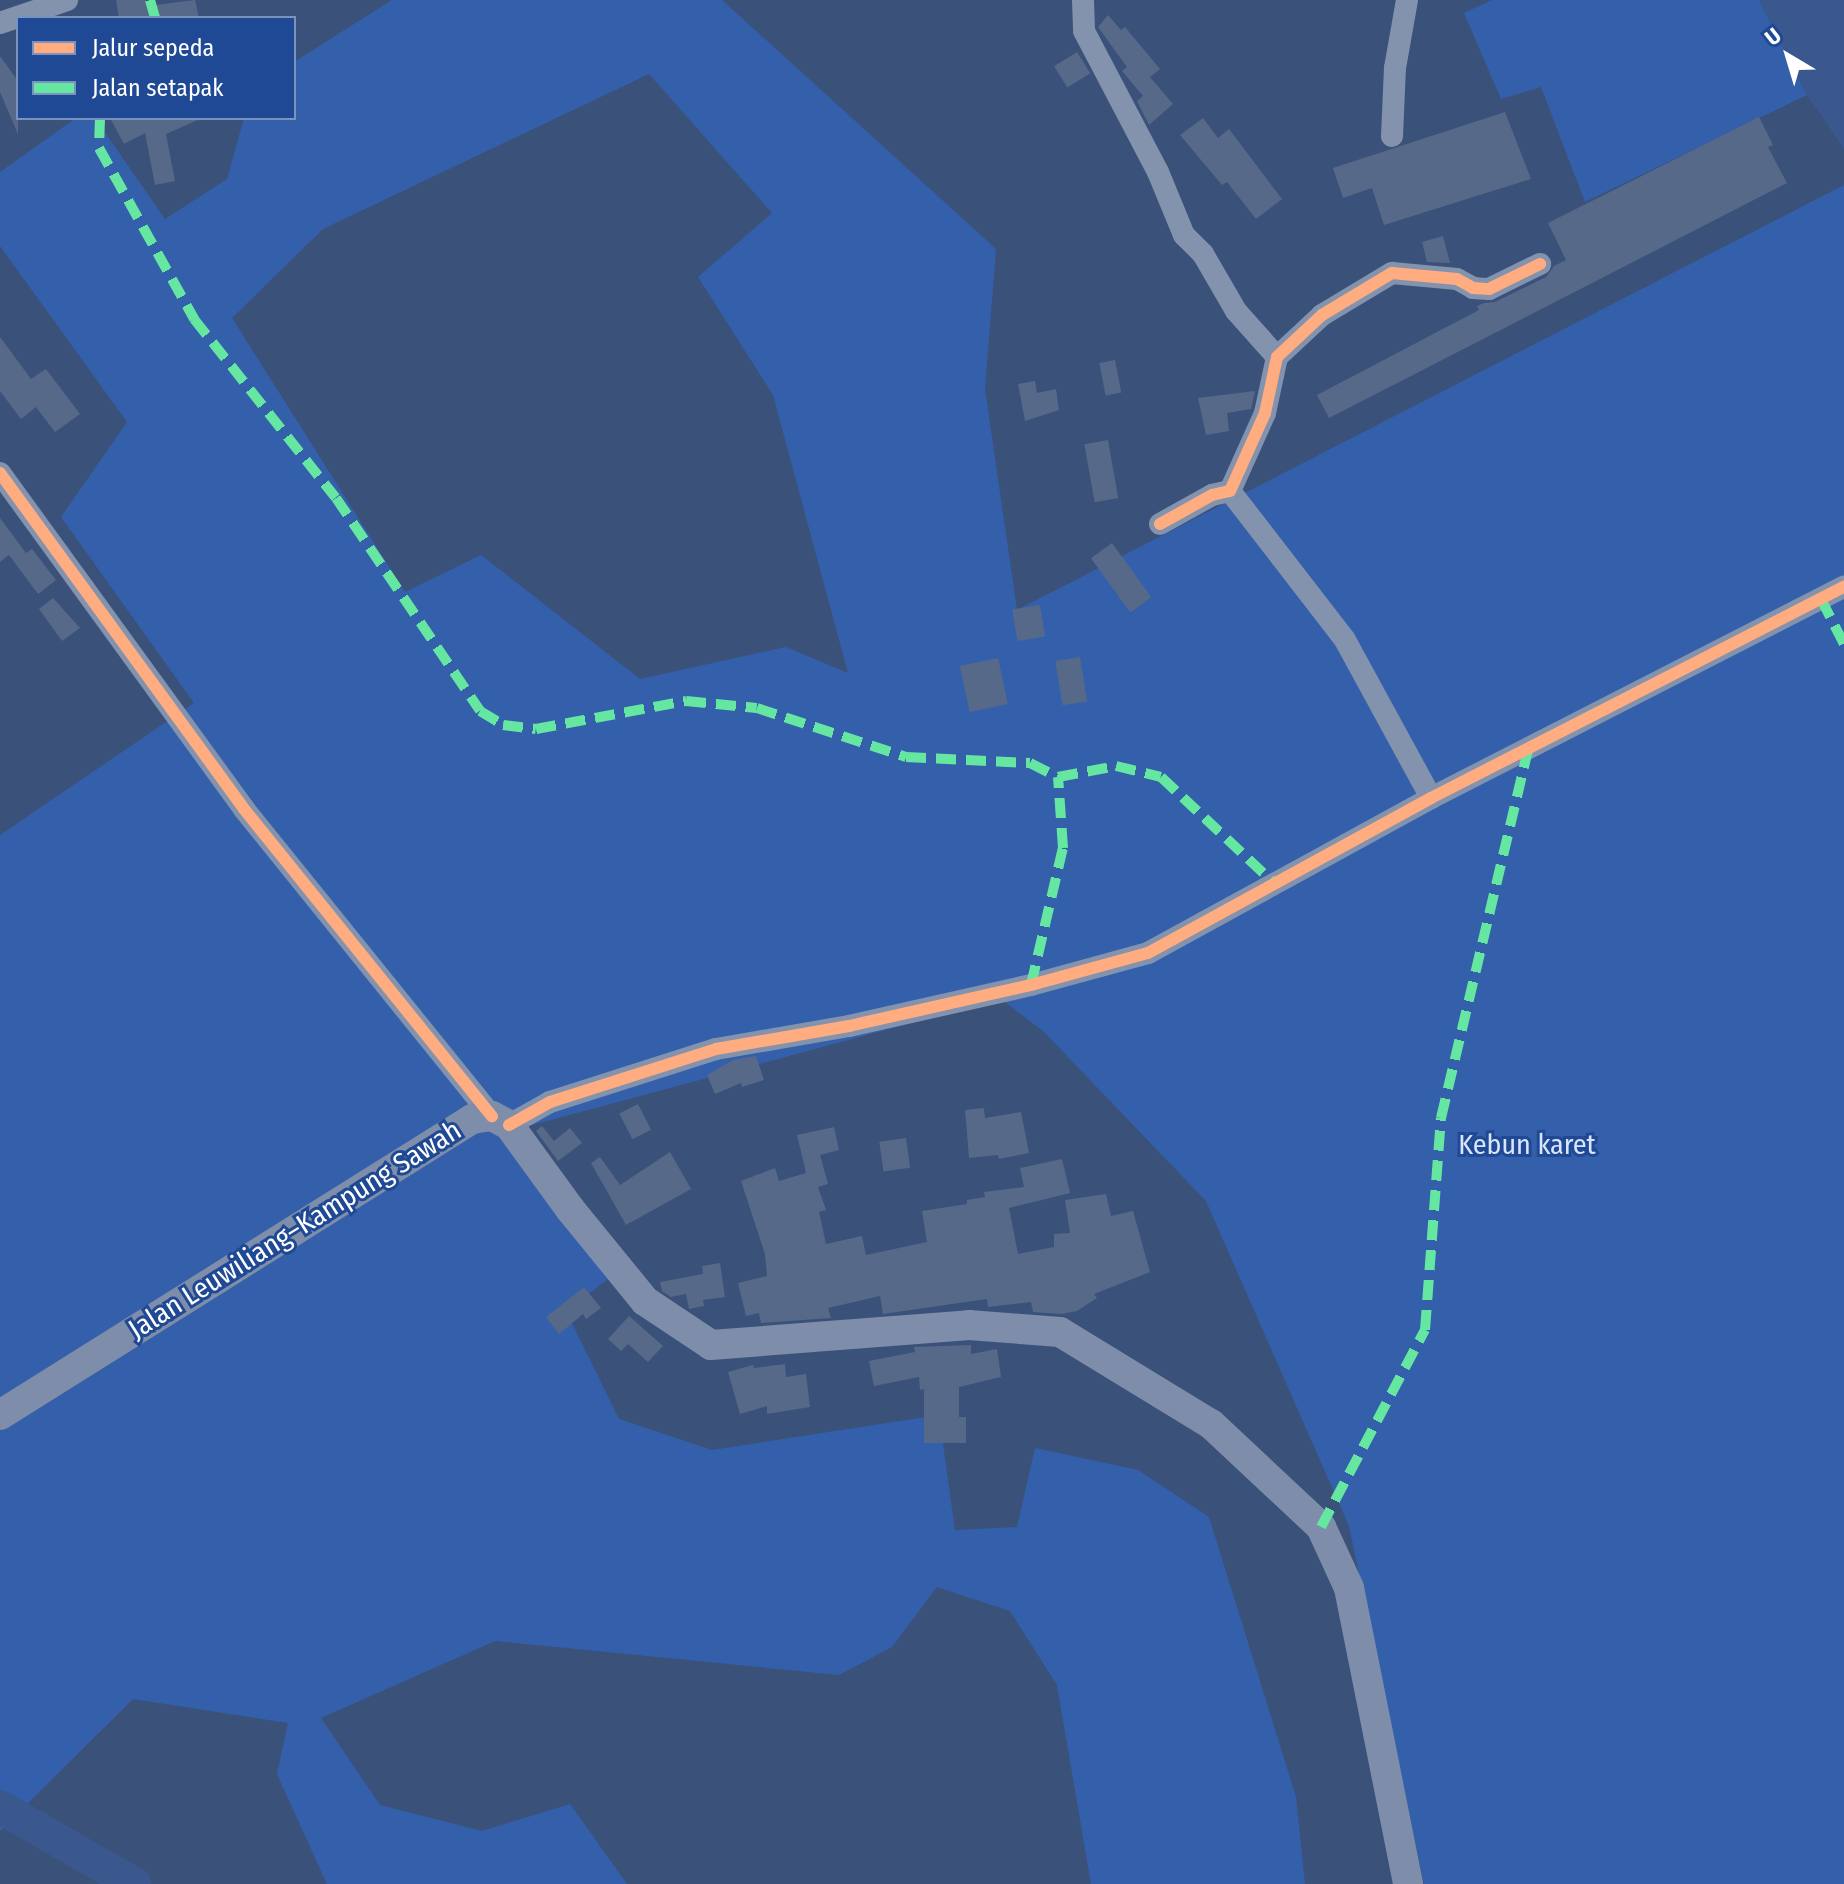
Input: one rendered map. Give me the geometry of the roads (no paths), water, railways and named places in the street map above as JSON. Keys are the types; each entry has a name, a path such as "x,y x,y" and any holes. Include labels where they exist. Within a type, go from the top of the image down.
{"main road":[{"name":"Jalan Leuwiliang–Kampung Sawah","path":"0,1415 472,1119 500,1120"},
{"path":"500,1120 645,1301 711,1345 969,1325 1060,1332 1211,1424 1321,1527 1349,1588 1408,1884"}],"street":[{"path":"20,16 67,0"},
{"path":"1083,0 1084,31 1158,172 1184,235 1203,254 1236,311 1277,357"},
{"path":"1392,136 1395,68 1407,0"},
{"path":"1230,491 1265,413 1277,357 1322,315 1392,273 1457,279 1473,288 1489,289 1540,264"},
{"path":"0,473 244,809 500,1120 716,1049 849,1026 1031,985 1148,953 1277,886 1431,798 1844,587"},
{"path":"1160,524 1212,495 1230,491"},
{"path":"1230,491 1345,640 1431,798"}],"waterway":[{"path":"0,1807 134,1884"}],"park label":[{"name":"Kebun karet","path":"1527,1145"}]}
